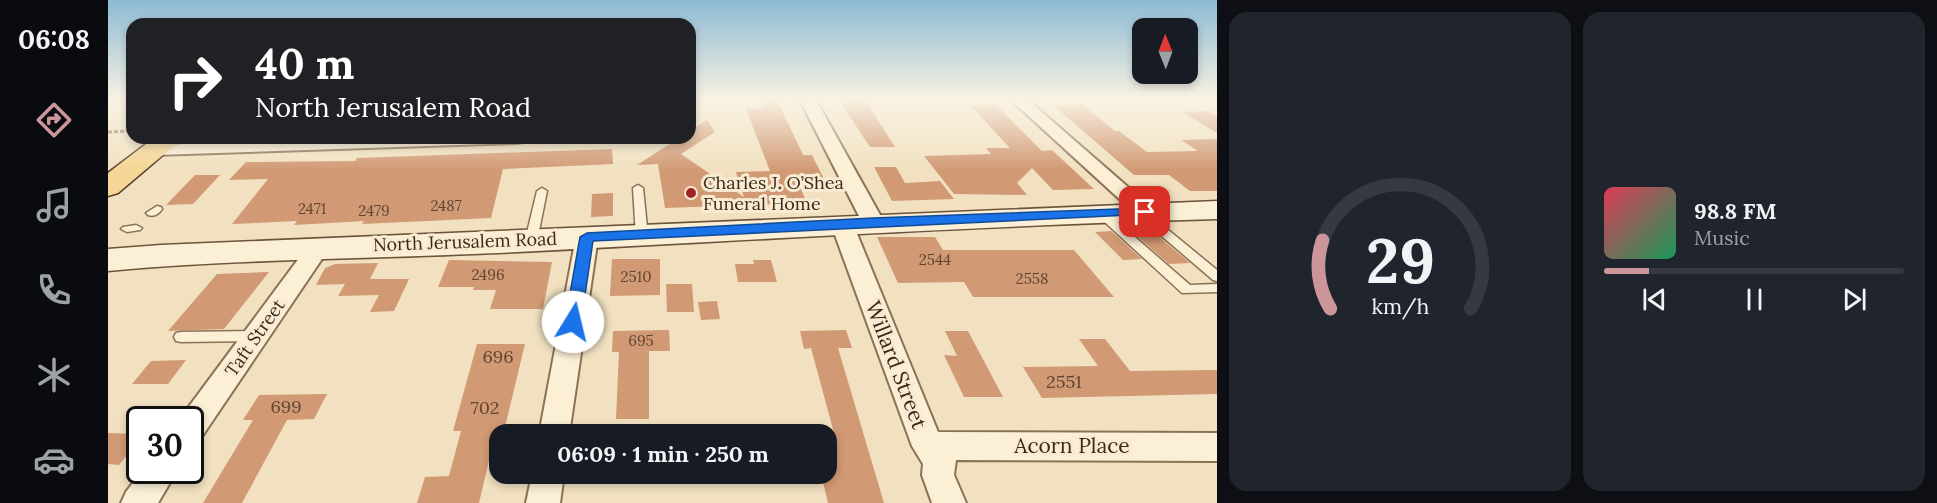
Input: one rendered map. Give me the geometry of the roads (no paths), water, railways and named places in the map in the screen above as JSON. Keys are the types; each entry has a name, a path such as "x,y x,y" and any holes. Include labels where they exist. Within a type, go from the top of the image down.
{"main road":[{"path":"108,188 163,144"},
{"name":"North Jerusalem Road","path":"108,260 189,252 531,241 873,222 1217,210"}],"street":[{"path":"821,123 873,222"},
{"path":"1044,123 1143,212"},
{"name":"Willard Street","path":"842,224 928,446 940,461 938,475 949,503"},
{"path":"556,424 587,237"},
{"name":"Taft Street","path":"204,409 320,247"},
{"name":"Acorn Place","path":"928,446 1217,447"},
{"path":"138,503 151,484"},
{"path":"543,503 546,484"}],"lane":[{"path":"638,188 642,235"},
{"path":"531,241 542,191"},
{"path":"1143,212 1217,277"},
{"path":"1101,213 1187,290 1217,288"},
{"path":"181,337 256,336"}],"place":[{"name":"Charles J. O’Shea Funeral Home","path":"691,193"}]}
